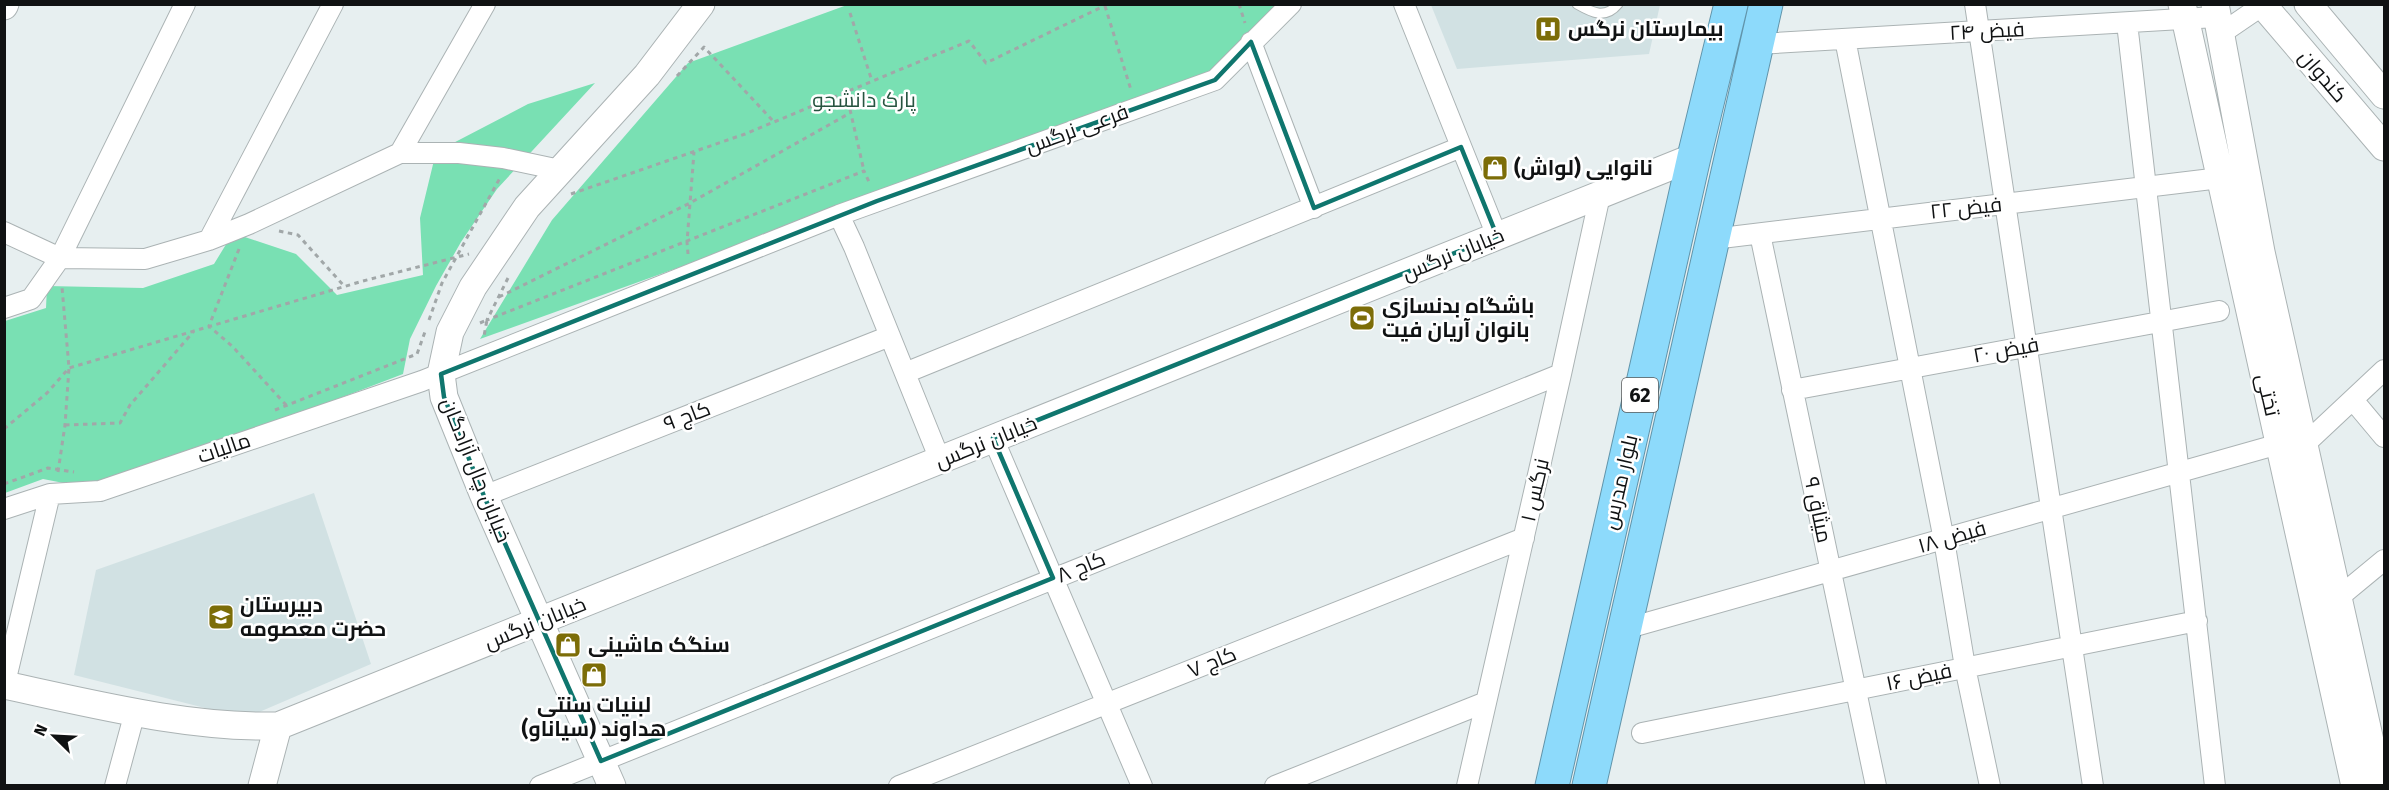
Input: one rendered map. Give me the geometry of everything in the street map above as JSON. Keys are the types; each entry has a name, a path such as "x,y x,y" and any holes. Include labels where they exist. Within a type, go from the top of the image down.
{"highway":[{"name":"بلوار مدرس","path":"1552,786 1694,157 1731,4"},
{"name":"بلوار مدرس","path":"1589,786 1766,4"}],"street":[{"path":"4,308 31,299 60,258 185,4"},
{"path":"209,240 333,4"},
{"path":"400,153 485,4"},
{"name":"خیابان چال آزادگان","path":"612,786 484,496 444,397 441,374 450,332 474,287 527,207 647,75 701,4"},
{"name":"فرعی نرگس","path":"691,274 839,215 1215,80 1291,4"},
{"path":"1404,4 1497,236"},
{"path":"1975,4 2093,786"},
{"name":"کندوان","path":"2308,4 2385,95"},
{"path":"2217,19 2263,5"},
{"name":"کندوان","path":"2263,5 2385,147"},
{"name":"فیض ۲۴","path":"1758,44 2127,23 2183,12 2217,19"},
{"name":"تختی","path":"2183,12 2220,178 2291,444 2310,526 2355,786"},
{"name":"تختی","path":"2217,19 2261,252 2291,444"},
{"path":"2127,23 2215,786"},
{"path":"1845,39 1944,540 1965,667 1990,786"},
{"path":"1251,42 1314,208"},
{"path":"905,373 1461,147"},
{"path":"4,232 60,258 145,259 209,240 249,224 400,153 459,153 503,158 560,170"},
{"name":"خیابان نرگس","path":"278,726 1694,157"},
{"name":"فیض ۲۲","path":"1713,239 2220,178"},
{"name":"نرگس ۱","path":"1467,786 1562,374 1600,195"},
{"path":"839,215 940,460"},
{"name":"میثاق ۹","path":"1760,234 1876,786"},
{"name":"مالیات","path":"4,509 50,494 100,491 441,374 691,274"},
{"name":"فیض ۲۰","path":"1792,390 2219,311"},
{"name":"کاج ۹","path":"484,496 890,336"},
{"path":"2291,444 2353,400 2385,370"},
{"name":"کاج ۸","path":"540,786 1562,374"},
{"path":"2353,400 2385,437"},
{"path":"993,438 1142,786"},
{"name":"فیض ۱۸","path":"1625,629 2179,472 2291,444"},
{"path":"50,494 5,685 135,712 235,727 278,726 262,786"},
{"name":"تختی","path":"2310,526 2338,598 2379,752 2380,786"},
{"name":"کاج ۷","path":"899,786 1524,538"},
{"path":"2338,598 2385,560"},
{"name":"فیض ۱۶","path":"1642,733 2197,621"},
{"path":"1275,786 1486,702"},
{"path":"115,786 135,712"}],"lane":[{"path":"1577,4 1602,14 1609,12 1617,4"}],"path":[{"path":"561,197 774,122 969,41 986,63 1106,5 1133,98 1138,107"},
{"path":"850,13 872,81"},
{"path":"672,80 704,47 774,122"},
{"path":"846,92 864,171 873,190"},
{"path":"498,297 690,203 850,113"},
{"path":"691,274 687,242 694,152"},
{"path":"508,278 487,320 864,171"},
{"path":"265,414 417,354 442,283 501,175"},
{"path":"209,326 249,224 298,235 345,287"},
{"path":"4,429 47,393 69,368 457,256 499,249"},
{"path":"50,494 58,470 65,425 69,368 60,258"},
{"path":"209,326 233,347 286,405 294,424"},
{"path":"65,425 120,423 130,405 196,330"},
{"path":"4,484 48,468 79,473"}],"highlighted area":[{"path":"1251,42 1314,208 1461,147 1497,236 993,438 1053,578 601,761 484,496 444,397 441,374 877,201 1215,80"}],"shaded area":[{"name":"بیمارستان نرگس","path":"1431,5 1660,5 1649,54 1457,69"},
{"name":"دبیرستان حضرت معصومه","path":"314,493 371,664 245,718 74,675 96,570"}],"green space":[{"name":"پارک دانشجو","path":"847,5 1286,5 1214,75 480,339 552,220 688,63"},
{"path":"595,83 497,189 461,242 410,339 403,374 100,490 43,479 5,493 5,321 46,308 47,286 143,288 214,264 233,233 296,254 337,295 423,275 420,218 436,152 528,104"}],"place":[{"name":"بیمارستان نرگس","path":"1548,29"},
{"name":"نانوایی (لواش)","path":"1495,168"},
{"name":"باشگاه بدنسازی بانوان آریان فیت","path":"1362,318"},
{"name":"دبیرستان حضرت معصومه","path":"221,617"},
{"name":"سنگک ماشینی","path":"568,645"},
{"name":"لبنیات سنتی هداوند (سیاناو)","path":"594,675"}]}
